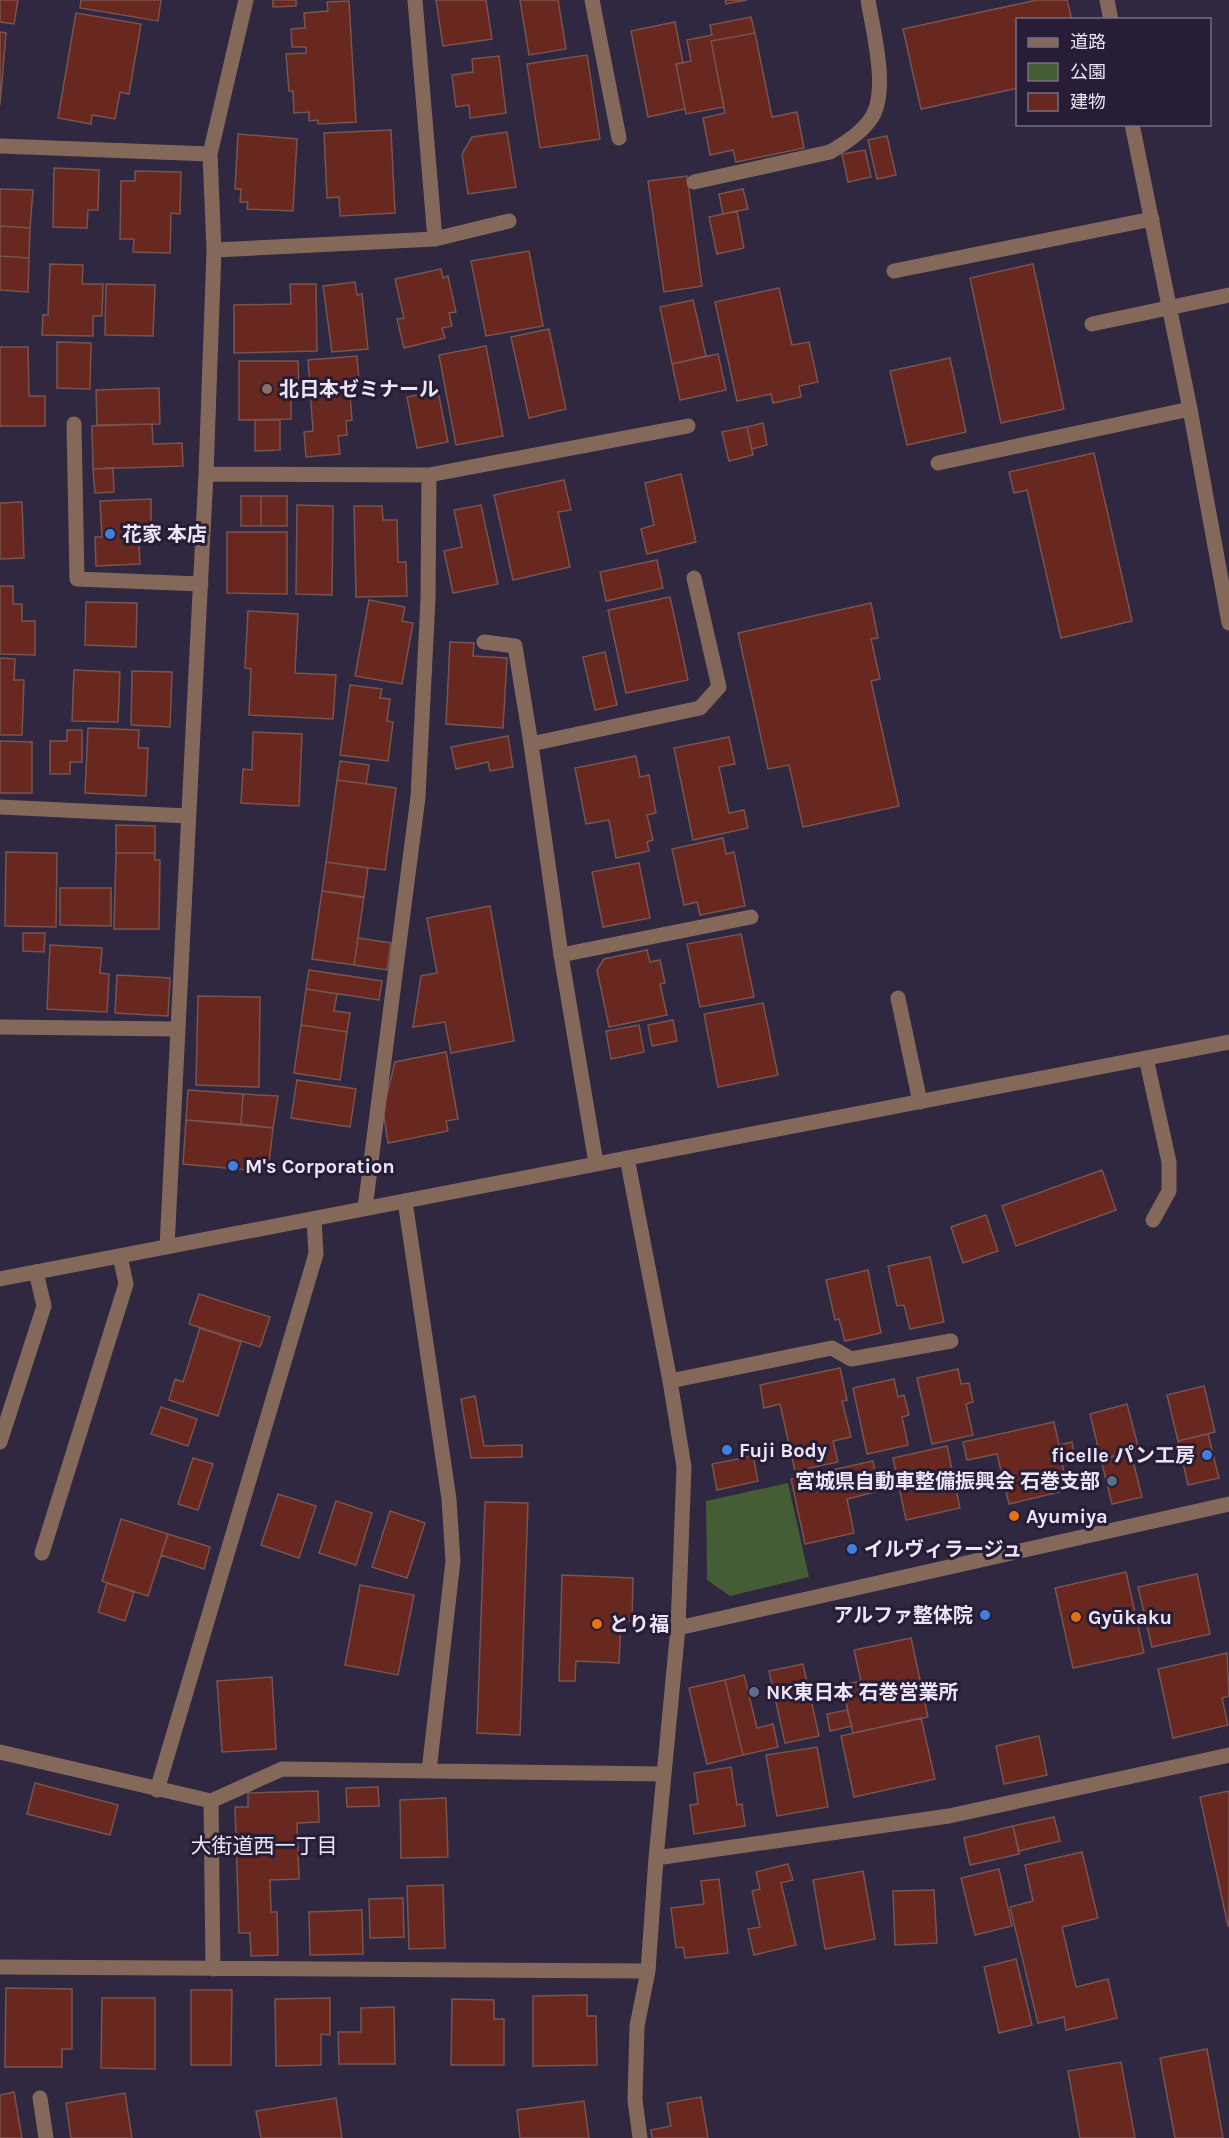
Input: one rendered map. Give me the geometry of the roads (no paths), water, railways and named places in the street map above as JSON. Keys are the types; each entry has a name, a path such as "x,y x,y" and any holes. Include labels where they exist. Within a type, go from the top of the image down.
{"street":[{"path":"167,1247 206,474 214,250 210,154 246,0"},
{"path":"415,0 435,239"},
{"path":"592,0 619,138"},
{"path":"694,182 830,152 849,141 871,120 877,104 879,85 878,56 868,0"},
{"path":"1107,0 1111,18"},
{"path":"1132,126 1190,409 1229,622"},
{"path":"0,146 210,154"},
{"path":"894,271 1152,219"},
{"path":"214,250 435,239 509,221"},
{"path":"1092,324 1170,309 1229,294"},
{"path":"938,463 1190,409"},
{"path":"74,424 76,579 201,584"},
{"path":"206,474 429,475 688,426"},
{"path":"365,1208 373,1161 418,796 428,599 429,475"},
{"path":"531,744 700,708 719,687 694,578"},
{"path":"484,642 515,646 561,955 596,1163"},
{"path":"0,807 188,816"},
{"path":"561,955 751,917"},
{"path":"898,998 920,1102"},
{"path":"0,1027 177,1029"},
{"path":"0,1280 1229,1042"},
{"path":"1146,1058 1169,1162 1169,1191 1153,1220"},
{"path":"627,1158 670,1381 684,1467 678,1628 663,1774 648,1971 637,2026 635,2100 640,2138"},
{"path":"405,1201 449,1499 453,1562 429,1771"},
{"path":"157,1790 316,1254 314,1219"},
{"path":"42,1553 126,1284 120,1256"},
{"path":"0,1442 44,1306 36,1272"},
{"path":"670,1381 832,1348 851,1359 951,1341"},
{"path":"678,1628 1229,1504"},
{"path":"0,1752 211,1801 282,1769 663,1774"},
{"path":"656,1858 949,1816 1229,1755"},
{"path":"211,1801 213,1969"},
{"path":"0,1967 648,1971"},
{"path":"40,2098 46,2138"}],"place":[{"name":"北日本ゼミナール","path":"267,389"},
{"name":"花家 本店","path":"110,534"},
{"name":"M's Corporation","path":"233,1166"},
{"name":"Fuji Body","path":"727,1450"},
{"name":"ficelle パン工房","path":"1207,1455"},
{"name":"宮城県自動車整備振興会 石巻支部","path":"1112,1481"},
{"name":"Ayumiya","path":"1014,1516"},
{"name":"イルヴィラージュ","path":"852,1549"},
{"name":"アルファ整体院","path":"985,1615"},
{"name":"Gyūkaku","path":"1076,1617"},
{"name":"とり福","path":"597,1624"},
{"name":"NK東日本 石巻営業所","path":"754,1692"}],"district":[{"name":"大街道西一丁目","path":"264,1846"}]}
